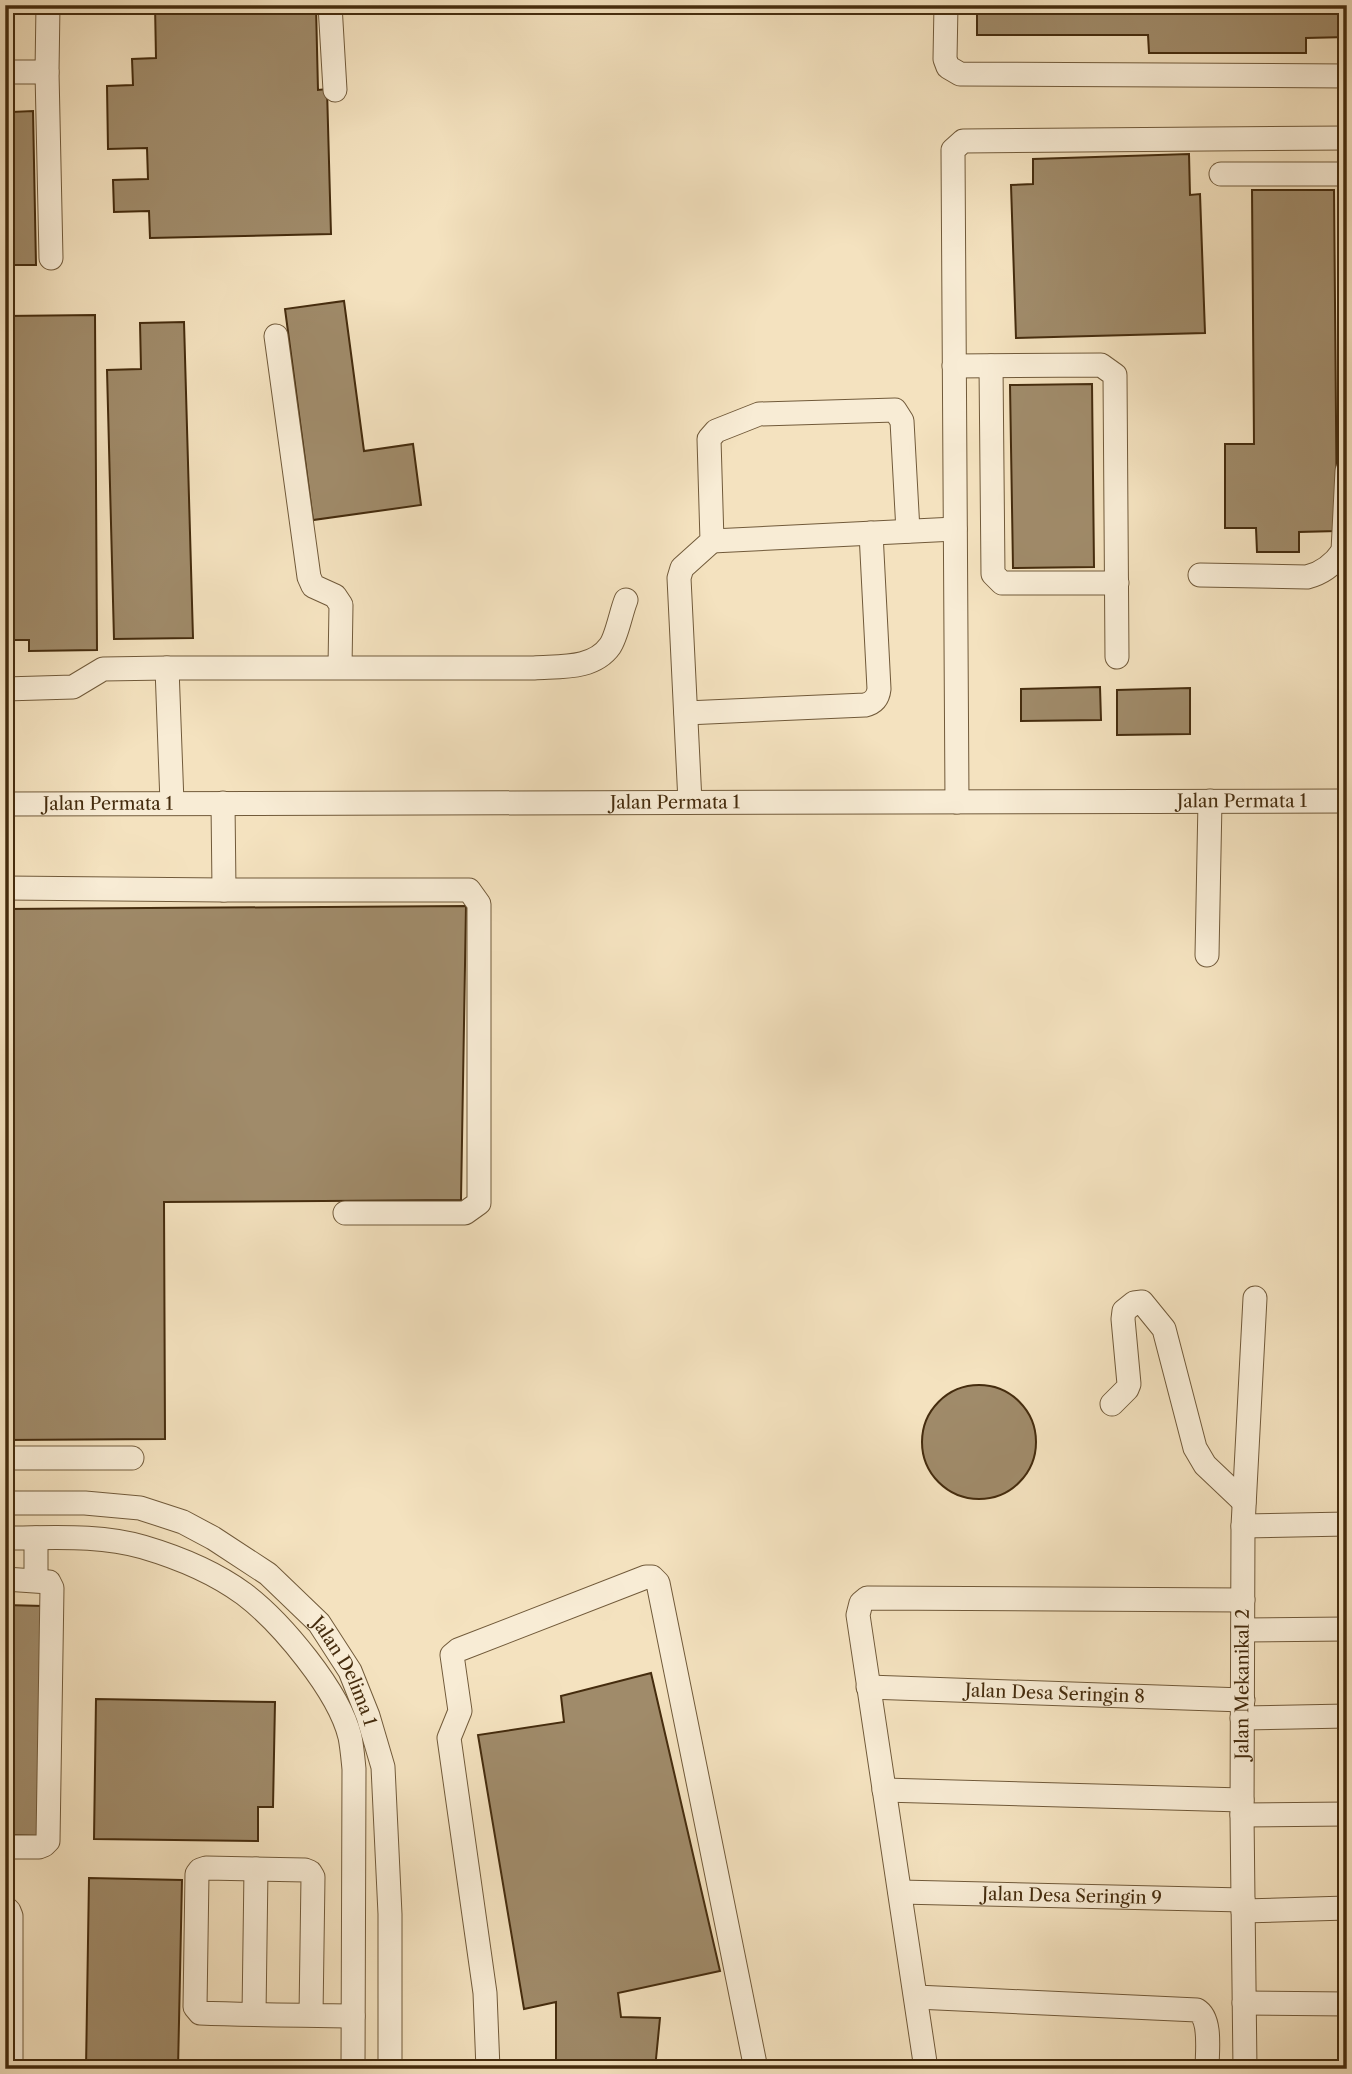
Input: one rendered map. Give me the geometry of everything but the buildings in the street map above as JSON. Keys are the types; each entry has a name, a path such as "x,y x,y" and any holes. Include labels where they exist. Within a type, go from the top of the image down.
{"street":[{"path":"48,5 51,258"},
{"path":"330,5 335,90"},
{"path":"946,5 945,59 948,68 960,74 1347,76"},
{"path":"5,72 47,72"},
{"path":"957,802 953,150 963,141 1347,138"},
{"path":"1221,174 1347,174"},
{"path":"276,337 309,577 313,586 335,596 341,605 340,667"},
{"path":"954,366 1101,365 1115,375 1117,657"},
{"path":"991,366 993,574 1002,583 1117,583"},
{"path":"712,541 709,439 716,431 759,414 895,410 902,421 908,531"},
{"path":"1200,575 1307,577 1318,574 1345,551 1347,471"},
{"path":"690,802 679,578 682,568 712,541 955,529"},
{"path":"686,713 865,705 873,701 878,689 871,533"},
{"path":"5,689 73,687 103,669 534,668 580,665 602,654 611,645 626,600"},
{"path":"167,668 172,803"},
{"path":"1207,956 1210,801"},
{"name":"Jalan Permata 1","path":"5,804 1347,801"},
{"path":"223,803 223,890"},
{"path":"5,887 469,890 479,904 479,1203 465,1213 345,1213"},
{"name":"Jalan Mekanikal 2","path":"1245,2069 1243,1526 1255,1298"},
{"path":"1112,1404 1128,1390 1129,1384 1124,1311 1134,1303 1142,1302 1164,1329 1195,1448 1205,1465 1244,1502"},
{"path":"5,1458 132,1458"},
{"name":"Jalan Delima 1","path":"5,1503 85,1503 140,1508 183,1522 268,1574 319,1623 350,1671 368,1716 383,1767 390,1914 390,2069"},
{"path":"1243,1526 1347,1524"},
{"name":"Jalan Delima 1","path":"5,1538 86,1538 141,1546 204,1570 244,1594 279,1627 309,1661 334,1698 350,1736 354,1769 353,2069"},
{"path":"36,1538 36,1580"},
{"path":"488,2069 485,1993 449,1738 460,1711 452,1655 457,1650 646,1577 652,1577 658,1583 755,2069"},
{"path":"5,1579 49,1582 52,1588 48,1841 39,1847 5,1847"},
{"path":"926,2069 868,1687 858,1615 861,1603 867,1598 1243,1600"},
{"path":"1243,1630 1347,1629"},
{"name":"Jalan Desa Seringin 8","path":"868,1687 1347,1716"},
{"path":"884,1790 1347,1814"},
{"path":"311,2015 313,1877 310,1872 206,1868 200,1870 197,1874 195,1994 195,2007 200,2013 353,2016"},
{"path":"254,2014 256,1869"},
{"name":"Jalan Desa Seringin 9","path":"900,1892 1347,1908"},
{"path":"5,1907 11,1916 11,2069"},
{"path":"352,1914 390,1914"},
{"path":"916,1997 1197,2010 1205,2017 1207,2069"},
{"path":"1244,2003 1347,2004"}]}
